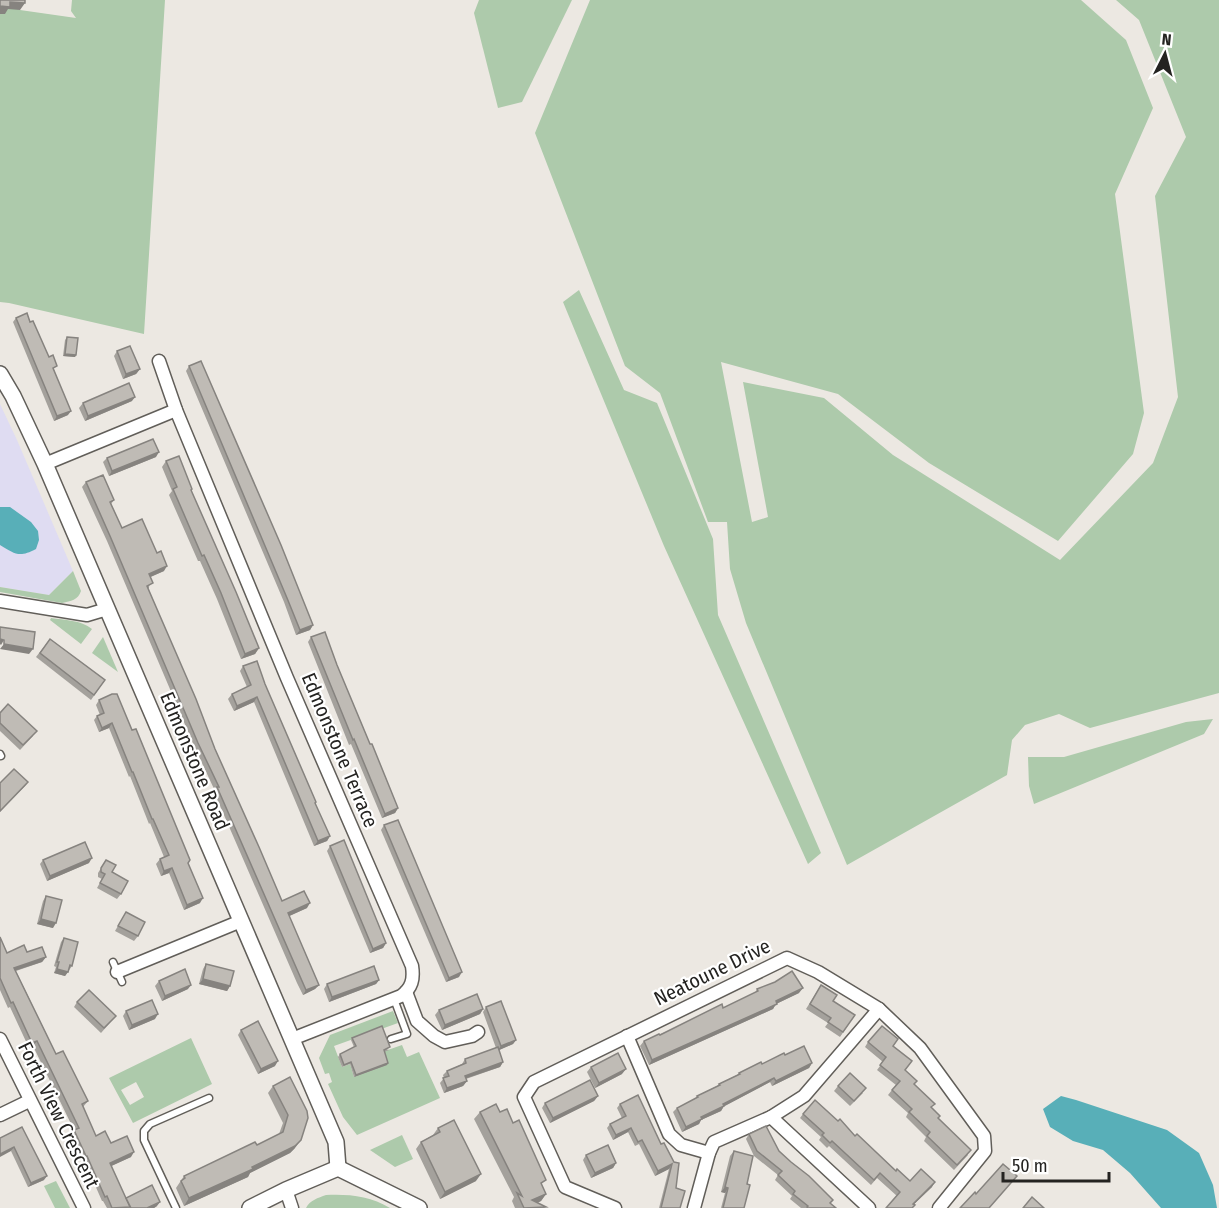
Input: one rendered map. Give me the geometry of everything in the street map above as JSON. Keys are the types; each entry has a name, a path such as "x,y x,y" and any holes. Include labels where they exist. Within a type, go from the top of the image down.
{"street":[{"name":"Edmonstone Terrace","path":"159,361 176,410 287,678 412,966 412,981 406,992"},
{"name":"Edmonstone Road","path":"0,374 45,464 336,1142 338,1168"},
{"path":"45,464 176,410"},
{"path":"0,601 87,615 107,609"},
{"path":"117,972 241,921"},
{"name":"Neatoune Drive","path":"627,1036 787,958 818,972 879,1009"},
{"path":"292,1039 406,992 417,1021 434,1036 445,1042 472,1036 478,1032"},
{"path":"694,1208 714,1142 771,1117 804,1096 879,1009 920,1048 984,1136 985,1151 939,1208"},
{"path":"615,1208 565,1187 524,1096 534,1082 627,1036 669,1134 681,1145 709,1153"},
{"name":"Forth View Crescent","path":"0,1040 84,1208"},
{"path":"0,1115 29,1101"},
{"path":"771,1117 869,1208"},
{"path":"250,1208 338,1168 419,1208"},
{"path":"286,1190 292,1208"}],"lane":[{"path":"392,1039 407,1034 394,998"},
{"path":"176,1208 144,1140 144,1131 150,1124 209,1098"}],"shaded area":[{"path":"0,404 73,571 49,595 0,587"}],"green space":[{"path":"0,0 20,10 76,18 71,11 72,0 165,0 144,334 0,302"},
{"path":"479,0 572,0 522,102 498,108 474,13"},
{"path":"590,0 1081,0 1126,40 1153,108 1115,194 1144,413 1133,454 1058,541 929,463 838,394 721,362 752,522 768,517 743,382 824,398 893,455 1060,560 1153,463 1178,397 1155,196 1186,137 1139,20 1116,0 1219,0 1219,693 1090,728 1059,714 1025,725 1012,740 1007,775 847,865 746,623 730,569 727,522 708,522 660,393 625,366 535,133"},
{"path":"579,290 624,390 657,403 713,539 718,615 821,853 808,864 664,546 563,302"},
{"path":"73,571 81,591 76,598 68,602 62,603 0,592 0,587 49,595"},
{"path":"51,618 78,622 92,629 81,644 50,620"},
{"path":"103,637 118,672 92,653"},
{"path":"1213,719 1204,734 1034,804 1029,786 1028,757 1064,757 1186,722"},
{"path":"393,1011 398,1023 334,1046 342,1067 350,1064 354,1077 382,1052 402,1045 407,1057 419,1052 440,1098 357,1135 343,1117 328,1084 332,1082 329,1073 325,1074 319,1058 330,1035"},
{"path":"191,1038 212,1084 133,1123 109,1078","holes":["136,1082 144,1097 130,1105 121,1090"]},
{"path":"402,1135 413,1159 395,1167 370,1150"},
{"path":"56,1181 70,1208 55,1208 44,1186"},
{"path":"326,1195 359,1197 390,1208 306,1208 312,1201"}],"water":[{"path":"0,507 10,507 31,522 38,531 39,540 36,549 17,554 0,545"},
{"path":"1061,1096 1167,1130 1199,1153 1213,1185 1217,1208 1161,1208 1130,1173 1103,1150 1073,1141 1050,1127 1043,1109"}],"building":[{"path":"0,0 25,0 25,3 10,2 10,7 0,6"},
{"path":"27,313 49,357 53,355 57,366 53,368 71,411 57,416 16,318"},
{"path":"67,337 78,338 76,355 65,354"},
{"path":"130,346 140,369 126,374 117,351"},
{"path":"201,361 313,625 300,630 189,366"},
{"path":"129,383 135,397 88,416 83,403"},
{"path":"153,439 159,452 112,471 107,458"},
{"path":"179,456 191,490 259,648 245,654 221,593 173,489 177,487 166,461"},
{"path":"103,475 114,500 110,502 122,528 142,519 157,553 161,551 167,566 149,574 153,583 147,586 282,901 304,891 310,903 288,913 319,985 306,990 86,482"},
{"path":"0,627 35,632 33,649 4,644 4,640 0,639"},
{"path":"325,632 398,808 385,814 311,637"},
{"path":"50,639 105,680 94,695 40,653"},
{"path":"257,661 330,836 318,841 257,697 237,706 232,694 251,685 243,666"},
{"path":"117,694 132,730 136,729 190,860 188,863 203,898 187,905 172,868 164,871 160,859 169,855 112,723 102,728 97,716 104,713 99,700"},
{"path":"8,704 37,731 23,745 0,723 0,713"},
{"path":"14,769 28,782 0,811 0,783"},
{"path":"398,820 462,972 449,978 384,825"},
{"path":"344,840 386,943 373,949 330,846"},
{"path":"85,842 92,858 50,876 43,860"},
{"path":"106,860 116,865 112,872 128,881 121,894 100,883 105,874 101,872 101,868"},
{"path":"46,896 62,900 56,923 41,919"},
{"path":"126,912 145,922 138,936 118,926"},
{"path":"0,937 7,953 24,945 27,952 42,947 46,957 14,968 56,1054 63,1051 88,1101 82,1104 96,1136 105,1131 111,1143 127,1136 134,1152 110,1163 130,1207 112,1208 107,1196 105,1197 74,1130 79,1128 37,1041 32,1043 13,1002 11,1003 0,978"},
{"path":"64,938 78,942 72,966 70,965 68,972 57,969"},
{"path":"206,964 234,971 230,986 203,979"},
{"path":"374,966 379,980 332,997 327,984"},
{"path":"185,969 191,985 165,996 159,981"},
{"path":"792,971 803,988 776,1001 777,1004 652,1060 644,1041 722,1004 723,1008"},
{"path":"821,985 837,995 833,1001 855,1015 843,1032 828,1022 831,1018 810,1004"},
{"path":"89,990 116,1016 104,1028 77,1002"},
{"path":"477,994 483,1009 445,1025 439,1010"},
{"path":"152,1000 158,1014 132,1025 126,1011"},
{"path":"501,1001 516,1040 501,1046 486,1007"},
{"path":"258,1021 278,1061 261,1069 241,1030"},
{"path":"382,1026 390,1047 384,1050 388,1063 356,1075 351,1062 344,1065 340,1054 356,1046 352,1038"},
{"path":"882,1026 898,1039 893,1046 912,1061 905,1070 917,1081 914,1084 935,1104 931,1107 940,1116 938,1118 971,1150 957,1165 927,1136 930,1132 909,1112 912,1109 892,1090 900,1081 880,1065 886,1057 868,1042"},
{"path":"804,1046 812,1063 776,1081 774,1078 723,1104 724,1106 686,1127 677,1108 761,1062 762,1064"},
{"path":"498,1047 503,1062 465,1076 467,1081 447,1088 443,1078 449,1076 447,1071 466,1063 465,1059"},
{"path":"618,1053 626,1069 599,1083 591,1067"},
{"path":"850,1073 866,1088 854,1101 838,1086"},
{"path":"290,1077 307,1111 308,1118 301,1140 295,1146 252,1167 253,1169 189,1198 181,1181 185,1178 184,1176 255,1142 257,1145 283,1132 288,1115 273,1086"},
{"path":"590,1080 598,1096 553,1118 545,1103"},
{"path":"638,1095 661,1144 664,1143 674,1162 679,1163 676,1188 685,1191 680,1208 661,1208 672,1164 658,1171 642,1140 638,1142 631,1128 616,1135 610,1124 626,1116 620,1104"},
{"path":"815,1100 910,1181 921,1169 935,1182 913,1204 915,1205 912,1208 886,1208 900,1192 880,1173 874,1180 832,1141 830,1143 822,1135 824,1133 803,1114"},
{"path":"496,1104 500,1112 507,1109 513,1123 519,1120 546,1180 541,1183 546,1194 532,1200 546,1207 524,1208 517,1193 522,1196 480,1112"},
{"path":"454,1120 481,1174 445,1192 421,1142 440,1132 438,1128"},
{"path":"766,1126 779,1151 833,1200 830,1203 836,1208 808,1208 793,1194 795,1191 778,1175 782,1171 757,1151 749,1134"},
{"path":"22,1127 47,1176 31,1183 14,1147 0,1154 0,1138"},
{"path":"608,1145 616,1163 595,1173 586,1155"},
{"path":"734,1151 753,1156 747,1184 750,1185 744,1208 723,1208 728,1188 725,1187"},
{"path":"1003,1164 1017,1176 989,1208 960,1208 975,1192 976,1194"},
{"path":"152,1185 160,1202 147,1208 131,1208 126,1198"},
{"path":"1032,1197 1044,1208 1023,1208"}]}
